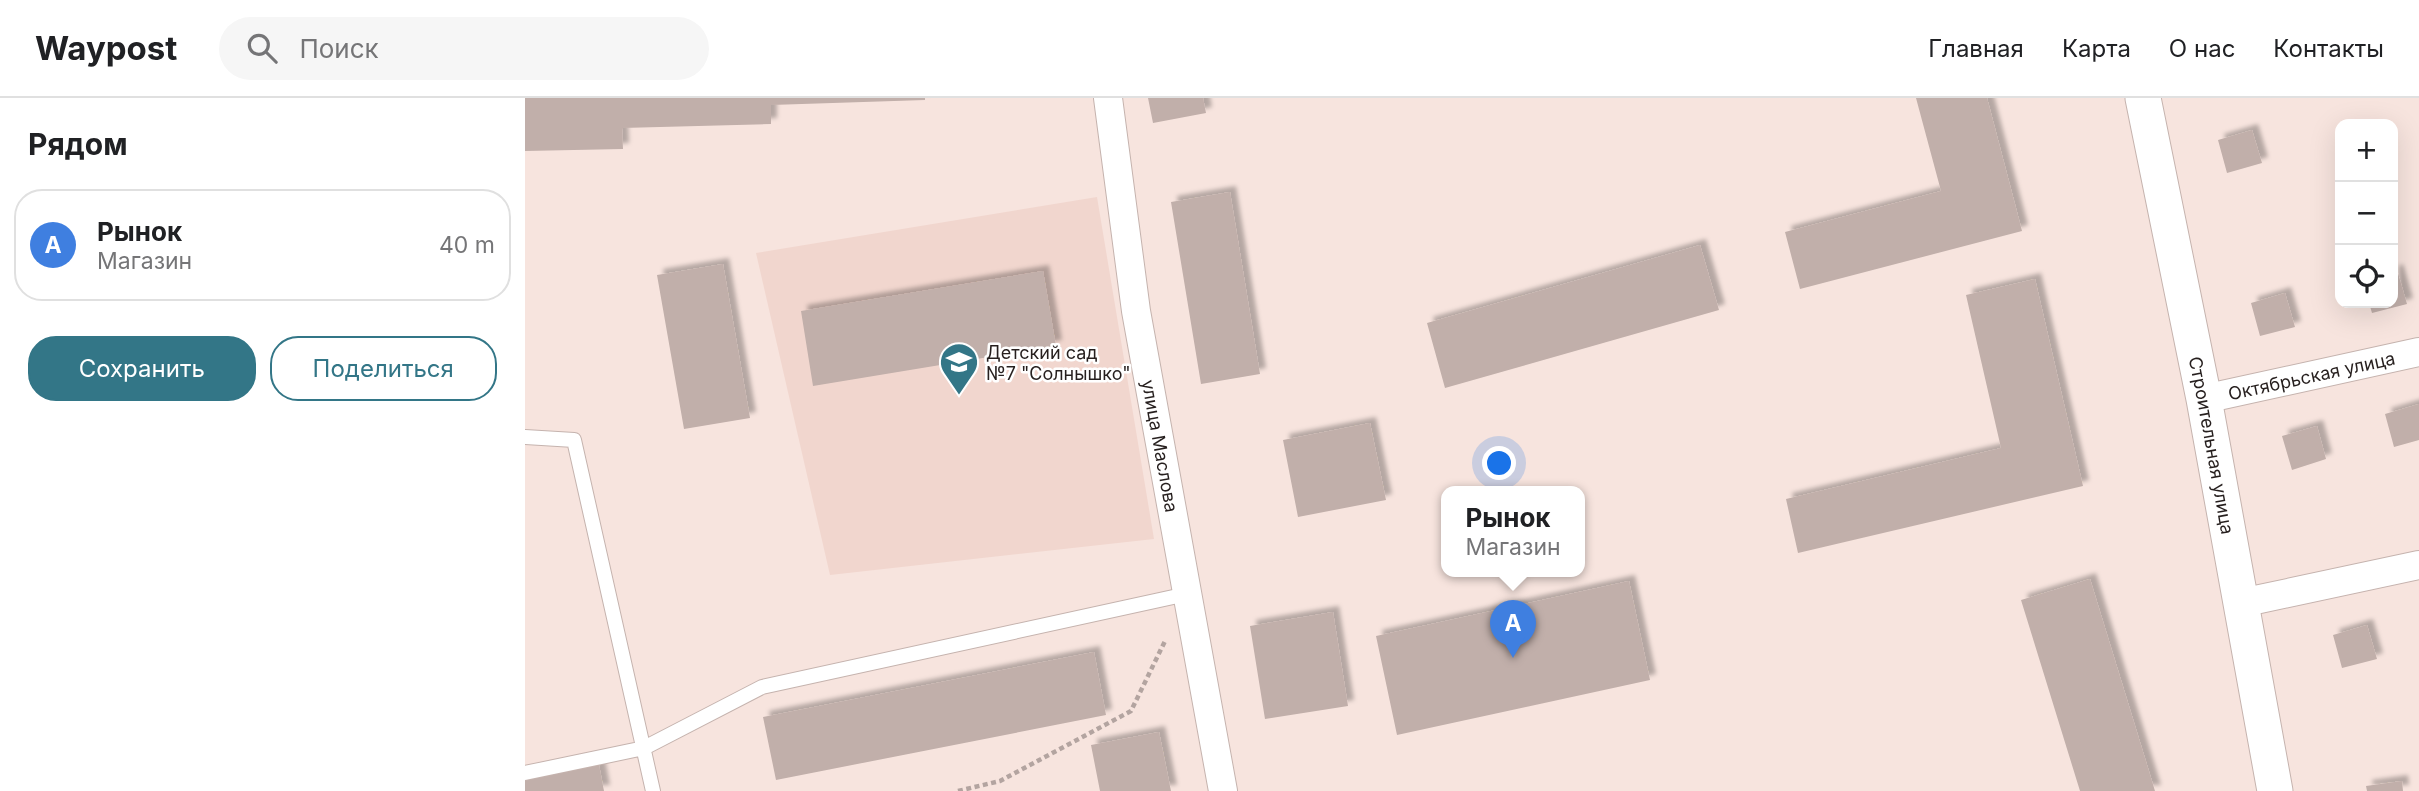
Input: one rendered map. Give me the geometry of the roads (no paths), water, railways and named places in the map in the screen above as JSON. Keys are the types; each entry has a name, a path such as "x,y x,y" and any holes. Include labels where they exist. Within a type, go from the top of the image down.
{"street":[{"name":"улица Маслова","path":"1108,98 1136,311 1223,791"},
{"name":"Строительная улица","path":"2143,98 2204,399 2276,791"},
{"name":"Октябрьская улица","path":"2204,399 2419,352"},
{"path":"2241,603 2419,565"}],"lane":[{"path":"525,437 574,440 653,791"},
{"path":"525,773 644,748 761,687 1188,594"}],"place":[{"name":"Детский сад №7 \"Солнышко\"","path":"959,396"},
{"name":"Рынок","path":"1513,658"}]}
